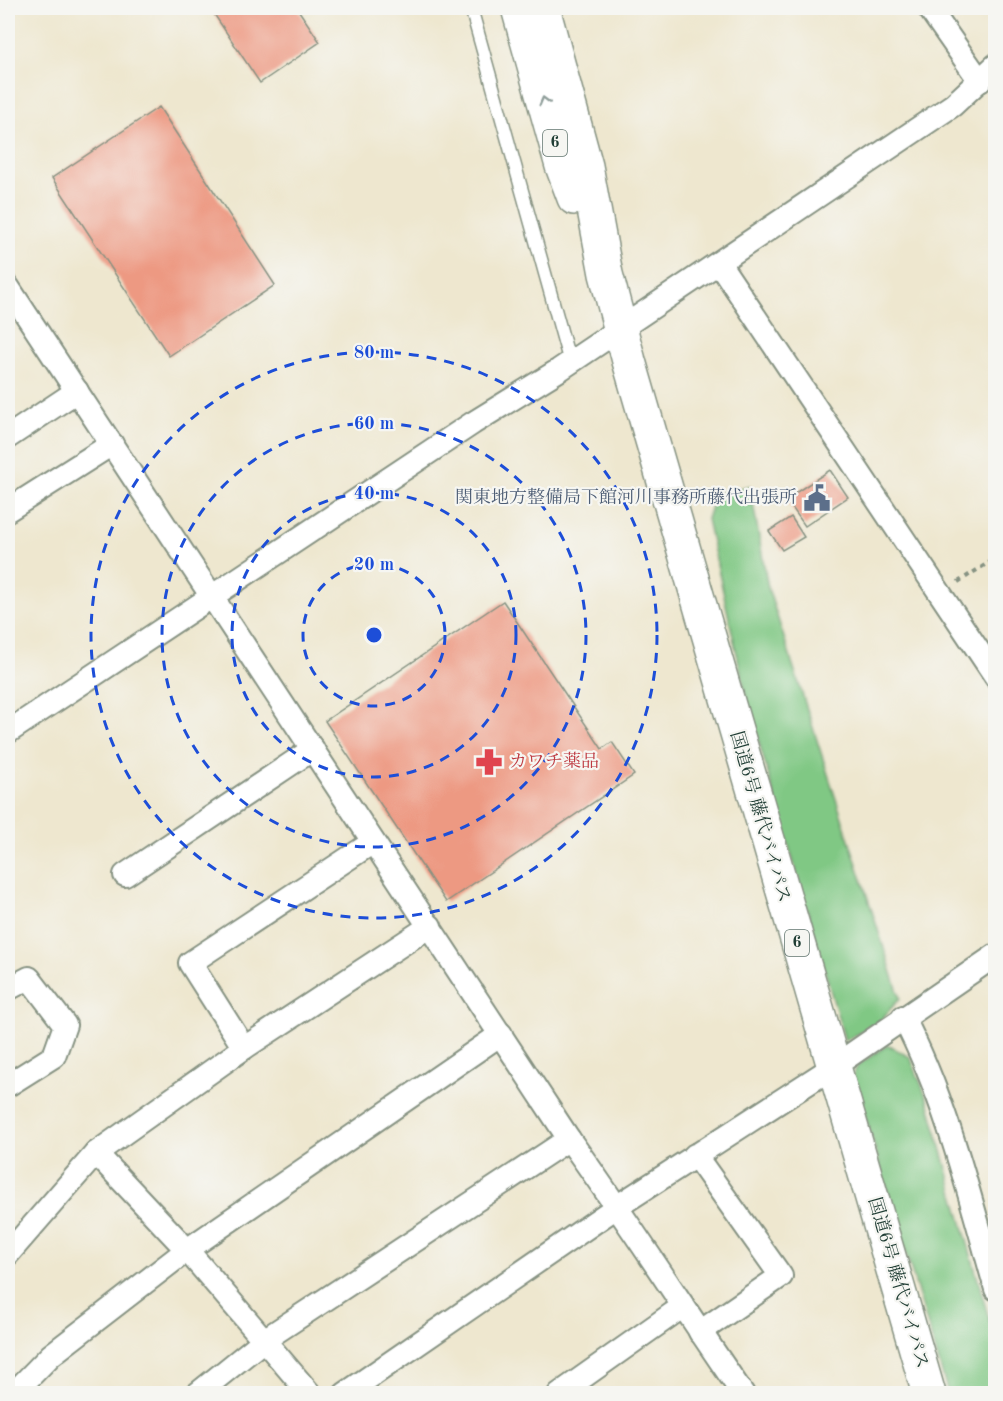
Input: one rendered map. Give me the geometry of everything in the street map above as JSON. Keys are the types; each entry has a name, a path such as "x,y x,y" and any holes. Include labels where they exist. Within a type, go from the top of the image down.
{"highway":[{"name":"国道6号 藤代バイパス","path":"518,8 562,166 606,274"},
{"name":"国道6号 藤代バイパス","path":"543,8 586,166 606,274 621,328 833,1067 903,1295 929,1394"}],"street":[{"path":"929,8 980,81"},
{"path":"8,732 473,423 570,363 953,105 996,65"},
{"path":"719,262 996,677"},
{"path":"11,301 77,391 569,1139 618,1206 682,1307 742,1394"},
{"path":"8,437 77,391"},
{"path":"8,510 112,444"},
{"path":"125,875 313,749"},
{"path":"244,1048 190,963 373,842"},
{"path":"8,1254 96,1153 244,1048 430,926"},
{"path":"345,1394 618,1206 833,1067 996,955"},
{"path":"8,990 30,978 65,1025 54,1056 8,1085"},
{"path":"903,1017 925,1058 970,1197 996,1289"},
{"path":"14,1394 51,1355 187,1250 501,1034"},
{"path":"197,1394 264,1340 569,1139"},
{"path":"96,1153 187,1250 310,1394"},
{"path":"695,1155 781,1275 700,1332"},
{"path":"559,1394 682,1307"}],"lane":[{"path":"471,8 570,363"}],"path":[{"path":"940,594 996,558"}],"green space":[{"path":"750,486 768,588 900,998 879,1022 845,1041 748,704 707,519 715,494"},
{"path":"888,1045 910,1057 928,1101 995,1341 995,1393 948,1393 853,1075 858,1065"}],"building":[{"path":"210,8 297,8 320,42 260,83"},
{"path":"159,107 275,285 169,356 52,178"},
{"name":"関東地方整備局下館河川事務所藤代出張所","path":"830,470 848,497 805,526 786,499"},
{"path":"791,517 804,537 782,550 769,531"},
{"name":"カワチ薬品","path":"503,601 602,749 612,742 634,775 446,902 325,721"}],"place":[{"name":"関東地方整備局下館河川事務所藤代出張所","path":"817,498"},
{"name":"カワチ薬品","path":"489,762"}]}
